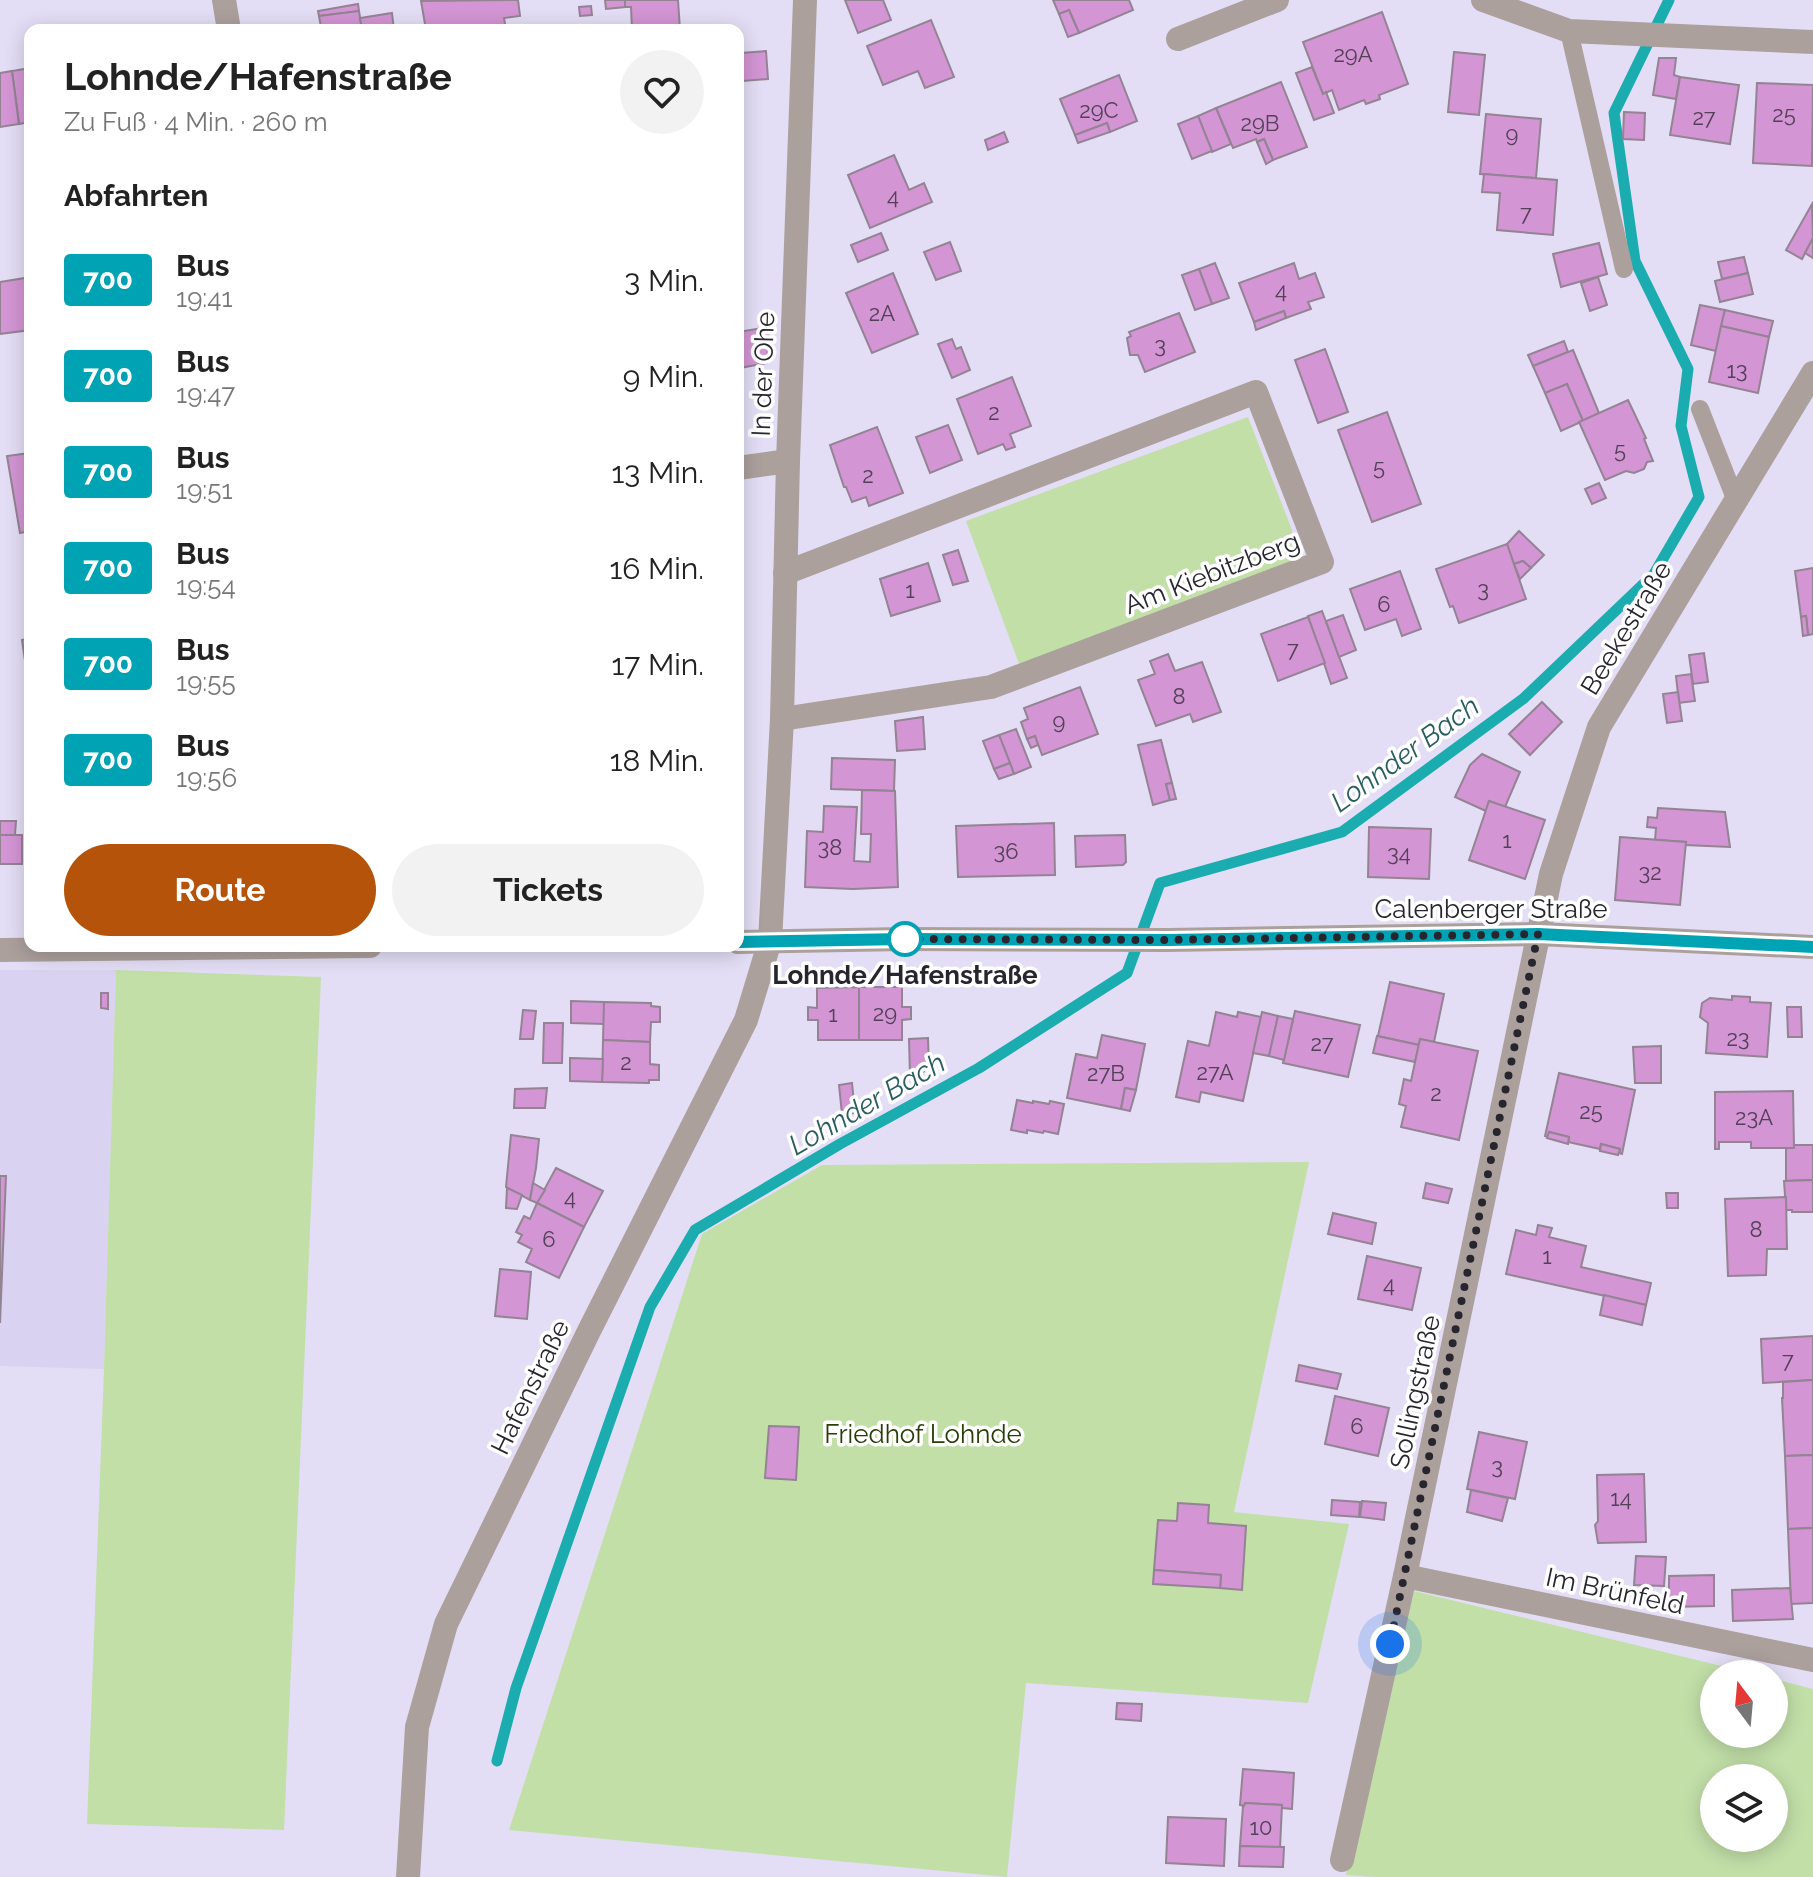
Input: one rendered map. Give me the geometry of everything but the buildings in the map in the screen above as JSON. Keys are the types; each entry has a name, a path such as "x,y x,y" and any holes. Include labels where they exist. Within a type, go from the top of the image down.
{"street":[{"path":"224,0 228,24"},
{"name":"In der Ohe","path":"770,941 782,719 805,0"},
{"path":"1178,39 1277,0"},
{"path":"1483,0 1569,31 1813,42"},
{"name":"Beekestraße","path":"1538,934 1551,874 1599,727 1813,373"},
{"name":"Am Kiebitzberg","path":"782,719 991,687 1322,562 1256,392 785,573"},
{"path":"744,467 788,461"},
{"name":"Calenberger Straße","path":"770,941 1168,940 1538,934 1813,947"},
{"name":"Sollingstraße","path":"1342,1860 1405,1576 1538,934"},
{"path":"744,942 770,941"},
{"name":"Hafenstraße","path":"408,1877 417,1727 446,1624 746,1020 770,941"},
{"path":"0,950 24,950"},
{"name":"Im Brünfeld","path":"1405,1576 1813,1660"}],"lane":[{"path":"1569,31 1624,269"},
{"path":"1700,409 1736,501"}],"shaded area":[{"path":"0,970 116,970 104,1369 0,1366"}],"green space":[{"path":"1248,417 1292,530 1290,564 1021,669 966,521"},
{"path":"116,970 321,977 284,1830 87,1824"},
{"name":"Friedhof Lohnde","path":"1309,1162 1234,1512 1349,1524 1308,1703 1026,1683 1007,1877 509,1830 702,1234 822,1165"},
{"path":"1414,1591 1700,1661 1700,1748 1788,1748 1788,1683 1813,1689 1813,1877 1346,1875"}],"waterway":[{"name":"Lohnder Bach","path":"497,1761 516,1688 650,1307 695,1230 840,1144 979,1068 1127,973 1160,883 1342,832 1523,699 1654,574 1699,497 1681,426 1688,369 1635,261 1614,113 1669,0"}],"bus line":[{"name":"700","path":"744,942 1538,934 1813,947"}],"place":[{"name":"Lohnde/Hafenstraße","path":"905,939"}],"route":[{"path":"905,939 1168,940 1538,934 1390,1644"}]}
